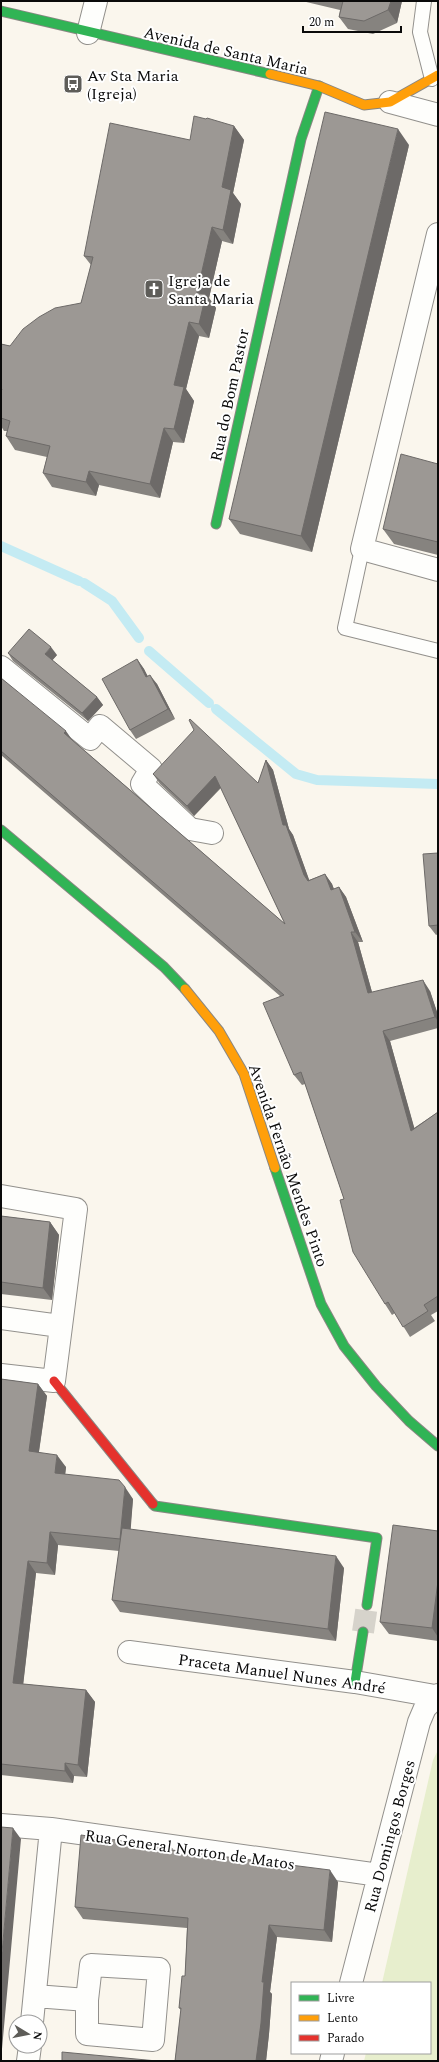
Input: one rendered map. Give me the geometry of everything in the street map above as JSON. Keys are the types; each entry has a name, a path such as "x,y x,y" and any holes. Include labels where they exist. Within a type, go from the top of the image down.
{"street":[{"path":"88,33 96,1"},
{"name":"Avenida de Santa Maria","path":"1,11 88,33 319,86 364,105 390,102 435,77"},
{"name":"Rua do Bom Pastor","path":"216,524 301,139 319,86"},
{"path":"390,102 438,115"},
{"path":"438,234 433,277 362,549 438,570"},
{"path":"1,668 90,739 100,726 151,769 142,784 190,829 212,834"},
{"name":"Avenida Fernão Mendes Pinto","path":"1,830 164,967 182,985 218,1031 244,1074 321,1304 344,1346 376,1386 409,1421 438,1446"},
{"path":"1,1196 76,1209 54,1380 155,1506 377,1538 366,1605"},
{"path":"1,1318 60,1326"},
{"path":"1,1375 54,1380"},
{"path":"355,1682 363,1632"},
{"name":"Praceta Manuel Nunes André","path":"129,1652 355,1682 437,1695"},
{"name":"Rua Domingos Borges","path":"351,1982 419,1722 425,1708 437,1695"},
{"name":"Rua General Norton de Matos","path":"1,1825 51,1829 379,1875"},
{"path":"33,2014 51,1829"},
{"path":"34,1996 87,2000"}],"lane":[{"path":"424,1 420,32 435,77"},
{"path":"362,549 345,628 438,651"}],"green space":[{"path":"438,1750 438,2061 364,2061 366,2054 431,2054 431,1982 382,1982 433,1760"}],"building":[{"path":"343,1 391,1 388,10 364,21 339,17"},
{"path":"325,112 398,129 301,536 229,519"},
{"name":"Igreja de Santa Maria","path":"194,116 207,118 234,126 222,187 231,190 223,230 212,227 197,293 206,294 199,324 189,322 174,385 184,387 174,429 164,428 150,484 89,471 86,482 43,473 50,446 6,436 10,421 1,418 1,344 10,346 23,329 39,317 55,308 81,303 93,257 84,256 110,123 190,140"},
{"path":"401,454 438,464 438,542 383,529"},
{"path":"29,629 51,647 45,654 97,697 82,713 8,653"},
{"path":"137,659 146,677 150,675 168,709 130,730 102,679"},
{"path":"1,678 66,731 64,733 285,924 215,776 187,806 153,774 194,730 189,720 190,719 258,783 266,760 283,825 286,825 304,875 308,881 325,874 331,890 339,887 355,932 351,932 368,993 423,980 435,1017 383,1031 411,1131 438,1112 438,1296 424,1305 428,1311 403,1327 388,1302 385,1304 353,1252 340,1200 344,1199 301,1072 294,1075 263,1003 284,995 1,751"},
{"path":"438,853 438,925 429,926 423,854"},
{"path":"1,1216 50,1222 43,1288 1,1282"},
{"path":"1,1379 38,1384 29,1451 57,1455 55,1473 119,1480 125,1487 120,1539 50,1532 47,1563 28,1561 13,1683 86,1690 78,1765 65,1763 65,1771 1,1764"},
{"path":"393,1525 438,1531 438,1581 432,1628 380,1622"},
{"path":"122,1528 336,1556 328,1629 112,1600"},
{"path":"1,1827 13,1828 1,1964"},
{"path":"81,1835 172,1848 172,1850 330,1870 324,1930 269,1925 262,1982 264,1982 261,2023 256,2061 175,2061 181,2008 179,2008 182,1976 185,1976 188,1918 75,1907"},
{"path":"62,2052 157,2061 62,2061"}],"waterway":[{"path":"1,546 79,581"},
{"path":"84,583 112,601 139,638"},
{"path":"149,651 209,703"},
{"path":"216,709 296,774 317,780 438,784"}],"tunnel":[{"path":"363,1632 367,1605"}],"traffic: fast":[{"path":"1,11 270,74"},
{"path":"216,524 301,139 319,86"},
{"path":"1,830 164,967 185,989"},
{"path":"275,1168 321,1304 344,1346 376,1386 409,1421 438,1446"},
{"path":"153,1504 155,1506 377,1538 367,1605"},
{"path":"355,1682 363,1632"}],"traffic: slow":[{"path":"270,74 319,86 364,105 390,102 438,75"},
{"path":"185,989 219,1031 244,1074 275,1168"}],"traffic: jam":[{"path":"54,1381 153,1504"}],"place":[{"name":"Av Sta Maria (Igreja)","path":"73,84"},
{"name":"Igreja de Santa Maria","path":"154,289"}]}
